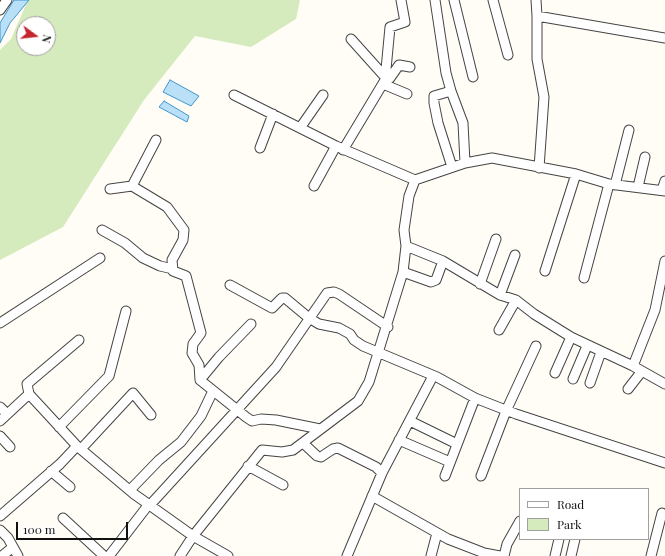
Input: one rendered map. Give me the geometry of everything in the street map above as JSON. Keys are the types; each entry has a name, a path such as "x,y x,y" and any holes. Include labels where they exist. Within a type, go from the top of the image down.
{"street":[{"path":"0,10 7,0"},
{"path":"385,81 390,27 405,22 401,0"},
{"path":"435,0 451,91 463,123 465,163"},
{"path":"454,0 473,77"},
{"path":"493,0 508,55"},
{"path":"536,0 537,59 544,97 539,168"},
{"path":"537,16 665,38"},
{"path":"351,39 385,81 407,94"},
{"path":"314,186 385,81 390,78 399,65 410,67"},
{"path":"451,91 434,96 434,104 438,123 452,167"},
{"path":"234,95 340,148 415,180 465,163 492,158 576,174 612,184 664,191 665,181"},
{"path":"300,128 324,95"},
{"path":"260,148 273,114"},
{"path":"584,278 629,130"},
{"path":"132,186 156,140"},
{"path":"638,187 645,157"},
{"path":"545,271 576,174"},
{"path":"180,556 193,536 262,450 282,452 293,450 358,401 369,382 388,327 404,272 406,246 404,230 409,196 415,180"},
{"path":"110,189 132,186 167,207 184,230 183,240 172,260 173,269"},
{"path":"102,230 125,243 143,258 160,266 173,269 173,271 186,276 201,333 193,344 192,353 199,365 200,380 246,418 252,421 261,418 320,429"},
{"path":"480,284 496,239"},
{"path":"406,246 444,261 500,295 516,300 534,314 587,346 633,366 642,372 664,382"},
{"path":"500,295 515,255"},
{"path":"0,324 100,258"},
{"path":"404,272 431,282 436,280 444,261"},
{"path":"633,366 655,310 665,262"},
{"path":"230,285 272,308 282,298 285,298 309,318 319,324 339,328 350,334 354,340 362,346 433,376 475,398 506,411 665,463"},
{"path":"109,556 149,505 276,367 327,293 334,292 388,327"},
{"path":"498,330 516,300"},
{"path":"59,428 109,376 126,312"},
{"path":"200,380 219,357 251,324"},
{"path":"555,373 571,337"},
{"path":"79,340 27,384 29,394 59,428 130,490 193,536 228,556"},
{"path":"481,476 506,411 536,346"},
{"path":"573,378 587,346"},
{"path":"590,383 602,352"},
{"path":"628,388 642,372"},
{"path":"347,556 382,473 433,376"},
{"path":"0,516 79,447 133,392 151,415"},
{"path":"130,490 159,460 181,442 201,416 212,393"},
{"path":"0,421 29,394"},
{"path":"445,476 475,398"},
{"path":"0,407 7,414"},
{"path":"410,420 457,444"},
{"path":"0,436 10,447"},
{"path":"399,440 450,462"},
{"path":"303,443 317,456 321,457 333,449 338,448 376,466 382,473"},
{"path":"248,466 283,486"},
{"path":"51,470 70,487"},
{"path":"372,496 415,522 448,539 483,554 500,556"},
{"path":"651,556 662,513"},
{"path":"63,518 104,556"},
{"path":"504,556 507,544 519,523"},
{"path":"0,530 8,538 18,556"},
{"path":"431,556 437,532"},
{"path":"555,556 559,540"},
{"path":"570,556 575,540"},
{"path":"2,556 13,547"}],"green space":[{"path":"28,0 300,0 296,19 251,47 195,36 144,100 63,227 0,260 0,50 11,39 16,28 16,56 56,56 56,16 21,16"}],"water":[{"path":"14,0 29,0 10,23 0,43 0,23"},
{"path":"170,80 199,96 191,106 163,92"},
{"path":"164,101 189,116 187,122 159,107"}]}
